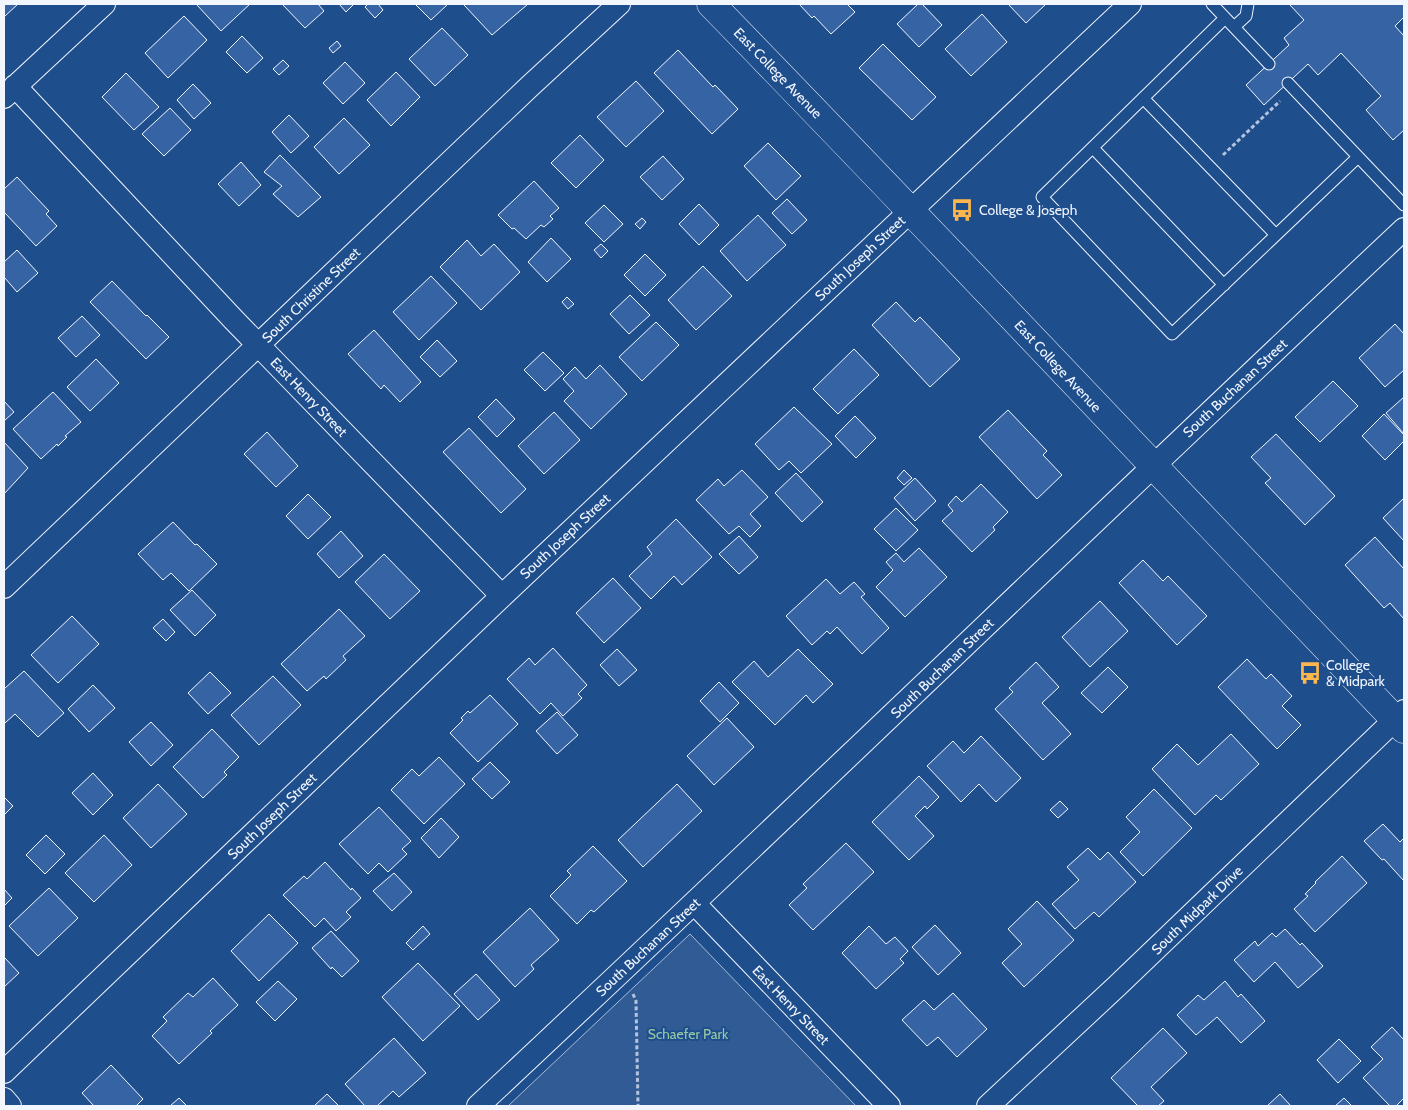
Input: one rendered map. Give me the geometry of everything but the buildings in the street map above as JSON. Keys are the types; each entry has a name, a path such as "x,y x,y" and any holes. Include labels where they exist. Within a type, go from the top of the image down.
{"main road":[{"name":"East College Avenue","path":"711,4 911,210 1152,466 1401,720"}],"street":[{"path":"10,92 104,4"},
{"name":"South Christine Street","path":"4,587 619,4"},
{"name":"South Joseph Street","path":"4,1072 502,596 1130,4"},
{"name":"East Henry Street","path":"10,92 502,596"},
{"name":"South Buchanan Street","path":"478,1106 1404,229"},
{"name":"South Midpark Drive","path":"988,1106 1401,720"},
{"name":"East Henry Street","path":"694,903 889,1106"},
{"path":"4,1099 10,1106"}],"lane":[{"path":"1212,4 1269,64"},
{"path":"1234,27 1246,16 1248,4"},
{"path":"1225,18 1042,197 1172,334 1358,157"},
{"path":"1290,86 1404,205"},
{"path":"1143,98 1276,236"},
{"path":"1093,148 1224,285"}],"path":[{"path":"1210,167 1290,86"},
{"path":"623,970 636,1001 638,1106"}],"shaded area":[{"name":"Schaefer Park","path":"690,934 856,1106 508,1106"}],"place":[{"name":"College & Joseph","path":"962,210"},
{"name":"College & Midpark","path":"1310,673"}]}
